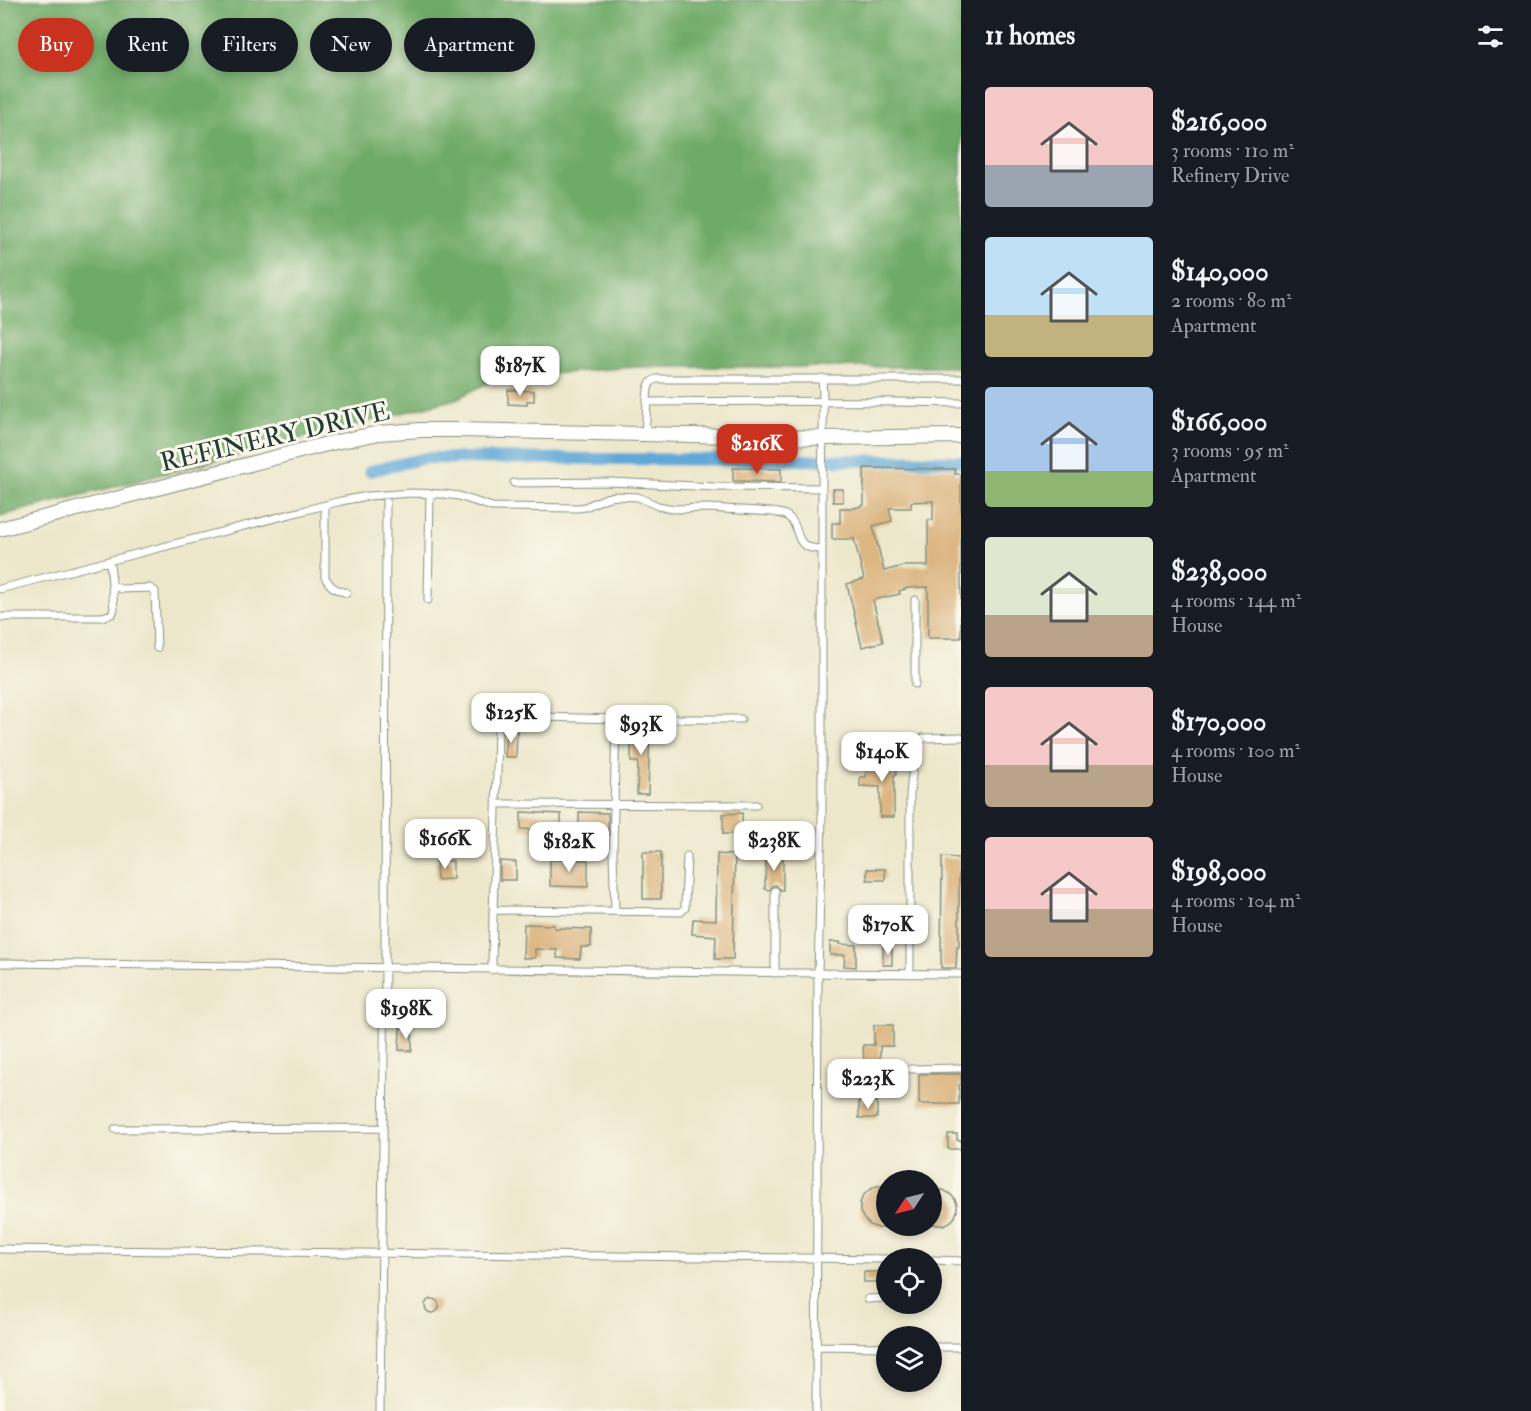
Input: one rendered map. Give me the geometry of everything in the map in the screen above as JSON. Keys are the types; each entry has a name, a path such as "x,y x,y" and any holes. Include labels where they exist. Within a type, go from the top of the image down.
{"street":[{"name":"REFINERY DRIVE","path":"0,530 327,444 379,433 455,430 824,442 961,436"}],"lane":[{"path":"816,1411 818,973 822,816 824,403 822,378"},
{"path":"645,435 649,384 652,380 657,379 961,379"},
{"path":"647,402 961,403"},
{"path":"514,483 611,482 715,487 822,488"},
{"path":"428,600 430,494"},
{"path":"0,589 325,505 368,496 386,495 459,496 492,507 578,508 615,496 638,497 658,506 674,509 708,508 772,512 790,518 807,548 822,549"},
{"path":"380,1411 385,968 386,495"},
{"path":"325,505 324,577 335,589 347,593"},
{"path":"0,616 108,616 113,612 110,561"},
{"path":"112,585 121,589 150,588 155,591 157,648"},
{"path":"915,600 915,684"},
{"path":"492,969 498,721 502,717 741,719"},
{"path":"615,911 613,854 616,719"},
{"path":"910,974 910,794 915,746 923,738 961,737"},
{"path":"497,804 756,805"},
{"path":"493,910 676,912 683,910 686,904 687,856"},
{"path":"775,891 775,973"},
{"path":"0,963 961,974"},
{"path":"911,1069 961,1068"},
{"path":"115,1129 383,1128"},
{"path":"0,1249 876,1260"},
{"path":"942,1260 961,1261"},
{"path":"868,1299 876,1299"},
{"path":"817,1346 876,1347"},
{"path":"942,1347 961,1347"}],"green space":[{"path":"0,0 961,0 961,367 633,367 495,379 456,399 0,516"}],"building":[{"path":"508,390 534,391 534,401 527,401 527,405 508,404"},
{"path":"733,468 781,469 781,482 733,481"},
{"path":"864,468 955,469 955,474 961,474 961,638 928,638 928,587 908,588 899,591 900,594 873,600 883,642 862,647 847,584 864,579 854,539 832,539 832,523 840,523 840,508 855,508 864,505","holes":["933,501 933,520 928,520 928,566 903,566 884,571 873,526 892,521 889,508 911,508 911,502"]},
{"path":"833,489 843,489 843,502 833,502"},
{"path":"631,726 650,726 648,794 637,794 638,762 631,762"},
{"path":"506,731 517,731 516,757 505,757"},
{"path":"866,760 896,761 894,817 880,817 880,787 860,786 860,777 866,777"},
{"path":"521,812 561,814 561,831 521,829"},
{"path":"579,812 608,813 608,832 579,831"},
{"path":"742,813 742,834 723,834 723,814"},
{"path":"643,852 661,852 661,899 643,899"},
{"path":"717,854 735,855 733,959 715,959 716,936 692,934 693,919 716,920"},
{"path":"766,855 783,856 783,890 776,885 770,890 765,889"},
{"path":"942,857 959,858 959,947 957,947 956,968 941,968"},
{"path":"550,860 588,860 588,887 550,886"},
{"path":"436,861 453,861 453,879 437,880"},
{"path":"500,861 516,862 516,880 500,880"},
{"path":"867,869 885,869 885,880 867,880"},
{"path":"524,924 591,929 591,947 581,947 580,959 557,958 557,950 535,949 535,958 523,958"},
{"path":"830,942 856,945 856,967 844,966 845,955 830,955"},
{"path":"883,946 892,946 892,965 883,965"},
{"path":"874,1025 893,1025 893,1046 880,1046 880,1064 864,1064 863,1045 874,1045"},
{"path":"400,1028 412,1029 412,1051 399,1050"},
{"path":"919,1074 961,1074 959,1104 919,1104"},
{"path":"859,1101 877,1101 877,1118 859,1118"},
{"path":"948,1134 957,1134 957,1140 961,1140 961,1149 948,1149"},
{"path":"876,1186 876,1227 870,1225 860,1212 860,1203 869,1190"},
{"path":"942,1190 949,1193 957,1204 955,1217 942,1225"},
{"path":"864,1272 876,1272 876,1282 864,1282"},
{"path":"432,1299 437,1301 439,1306 437,1311 432,1313 427,1311 425,1306 427,1301"}],"waterway":[{"path":"370,471 425,458 961,461"}]}
